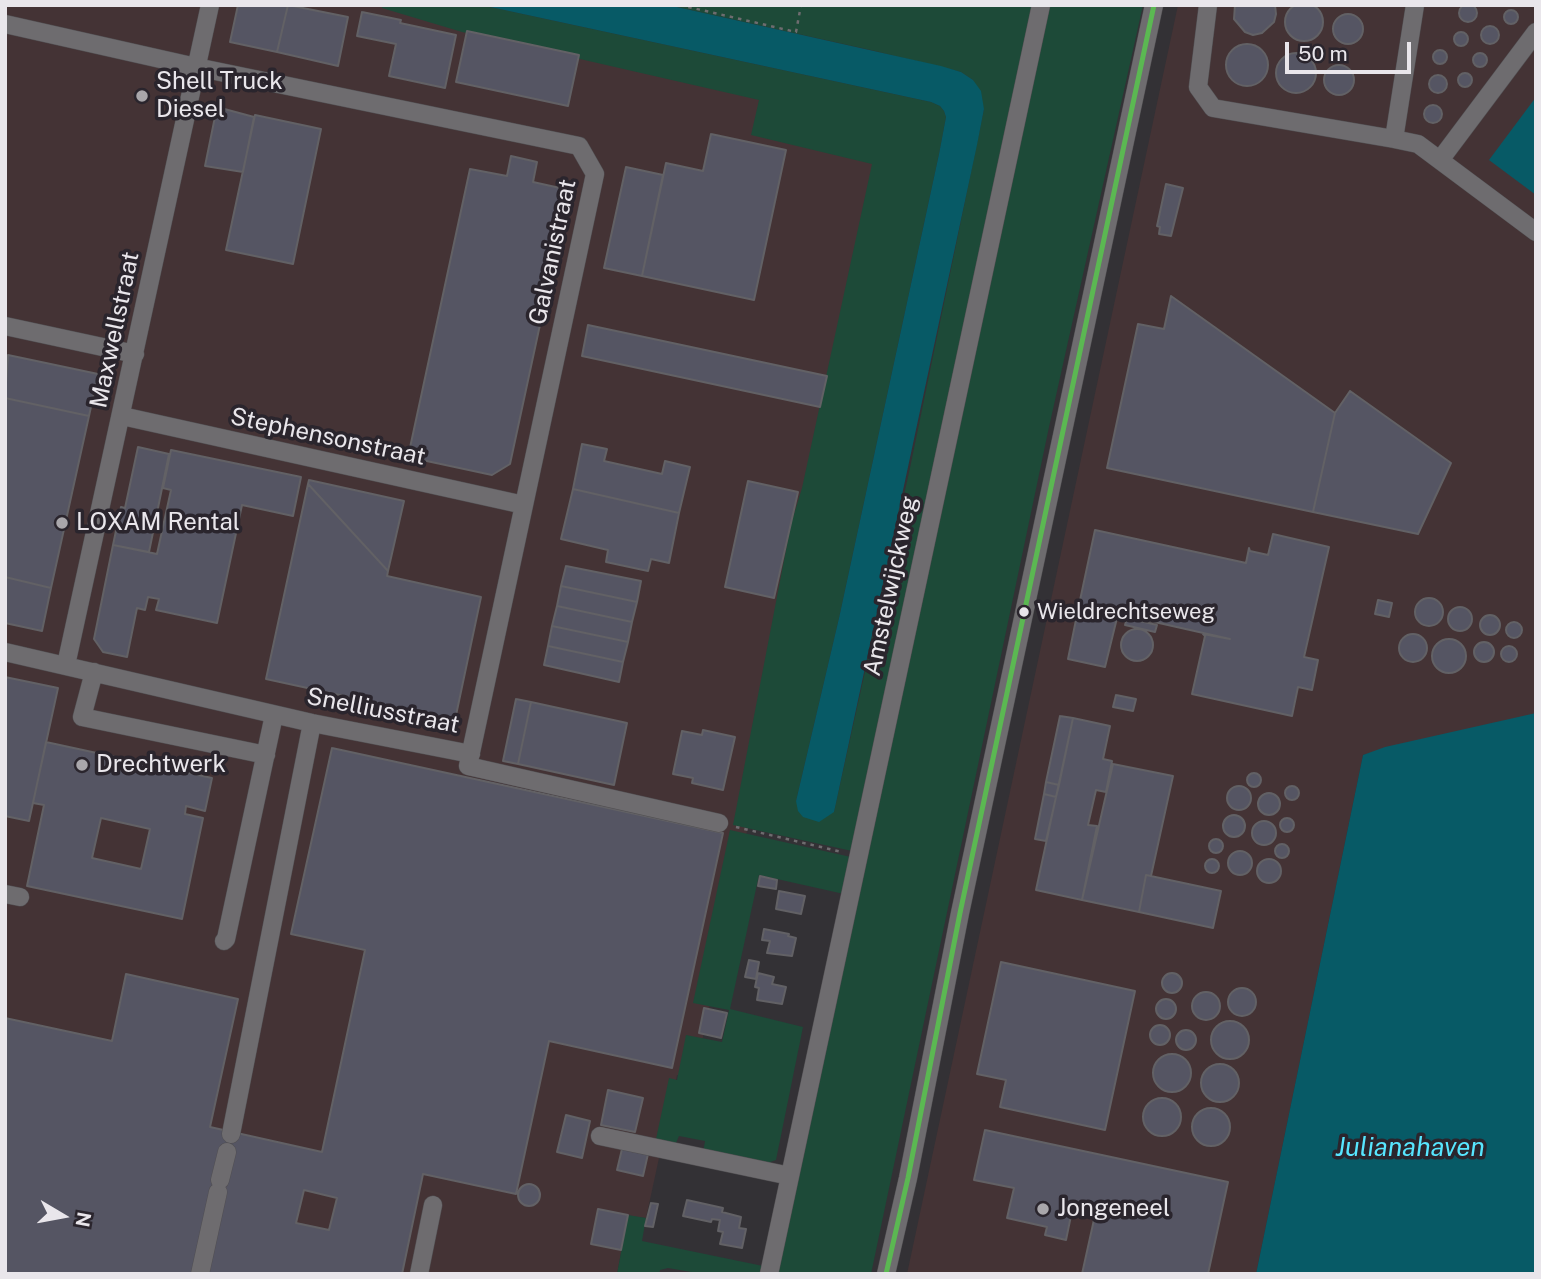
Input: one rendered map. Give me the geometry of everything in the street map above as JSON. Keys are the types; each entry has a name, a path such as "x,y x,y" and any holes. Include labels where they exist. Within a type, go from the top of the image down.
{"street":[{"name":"Maxwellstraat","path":"66,665 210,5"},
{"name":"Amstelwijckweg","path":"769,1274 1041,5"},
{"path":"886,1274 908,1178 962,899 1154,5"},
{"path":"1208,5 1198,87 1213,108 1418,144 1536,232"},
{"path":"1394,139 1415,5"},
{"name":"Galvanistraat","path":"5,24 197,67 579,146 595,174 471,754"},
{"path":"1440,160 1536,32"},
{"path":"5,326 135,354"},
{"name":"Stephensonstraat","path":"122,416 524,505"},
{"name":"Snelliusstraat","path":"5,652 274,715 471,754 468,766 719,822"},
{"path":"94,672 82,717 266,755"},
{"path":"224,941 274,715"},
{"path":"200,1274 229,1143 312,723"},
{"path":"600,1136 790,1176"},
{"path":"419,1274 433,1205"}],"path":[{"path":"680,5 796,32 801,5"},
{"path":"719,822 859,855"}],"shaded area":[{"path":"5,5 418,5 899,119 694,1079 677,1075 646,1218 628,1216 617,1274 5,1274"},
{"path":"1178,5 1536,5 1536,715 1363,755 1256,1274 907,1274"}],"green space":[{"path":"382,5 481,5 931,102 944,111 946,117 939,154 839,618 796,801 834,812 910,468 984,109 973,80 961,72 668,5 1033,5 852,851 733,825 791,524 802,488 872,164 751,135 759,100 462,32 382,8"},
{"path":"1048,5 1143,5 1049,427 871,1274 777,1274"},
{"path":"730,830 851,857 844,894 759,875 730,1009 803,1027 776,1160 764,1164 703,1153 705,1141 679,1136 676,1143 656,1139 669,1078 677,1080 686,1035 722,1042 729,1010 693,1003"},
{"path":"628,1215 646,1218 642,1241 763,1266 761,1274 703,1274 668,1268 660,1270 659,1274 617,1274"}],"water":[{"path":"481,5 668,5 941,66 961,72 973,80 981,91 984,109 977,145 836,803 834,812 819,822 803,817 798,811 796,801 839,618 939,154 946,117 944,111 931,102"},
{"path":"1536,97 1536,195 1489,160"},
{"name":"Julianahaven","path":"1536,713 1536,1274 1256,1274 1363,755 1385,747"}],"building":[{"path":"1304,3 1318,8 1323,22 1318,36 1304,41 1290,36 1285,22 1290,8"},
{"path":"1468,4 1474,7 1477,13 1474,19 1468,22 1462,19 1459,13 1462,7"},
{"path":"238,5 288,5 277,52 230,42"},
{"path":"288,5 348,17 338,66 277,52"},
{"path":"1235,5 1275,5 1274,22 1262,33 1253,35 1245,32 1234,19"},
{"path":"1508,10 1514,10 1518,17 1514,24 1508,24 1504,20 1504,14"},
{"path":"362,12 456,35 445,88 389,76 396,44 357,36"},
{"path":"1348,14 1359,18 1363,29 1359,40 1348,44 1337,40 1333,29 1337,18"},
{"path":"1486,26 1494,26 1499,35 1497,42 1486,44 1481,39 1481,31"},
{"path":"467,31 579,55 568,106 456,82"},
{"path":"1458,32 1464,32 1468,39 1464,46 1458,46 1454,42 1454,36"},
{"path":"1247,44 1262,50 1268,65 1262,80 1247,86 1232,80 1226,65 1232,50"},
{"path":"1437,50 1443,50 1447,57 1443,64 1437,64 1433,60 1433,54"},
{"path":"1296,53 1310,59 1316,73 1310,87 1296,93 1282,87 1276,73 1282,59"},
{"path":"1477,53 1483,53 1487,60 1483,67 1477,67 1473,63 1473,57"},
{"path":"1339,65 1350,69 1354,80 1350,91 1339,95 1328,91 1324,80 1328,69"},
{"path":"1462,73 1468,73 1472,80 1468,87 1462,87 1458,83 1458,77"},
{"path":"1434,75 1442,75 1447,84 1445,91 1434,93 1429,88 1429,80"},
{"path":"1429,105 1437,105 1442,114 1440,121 1429,123 1424,118 1424,110"},
{"path":"217,107 254,117 243,172 205,166"},
{"path":"255,115 321,129 293,264 226,250"},
{"path":"711,134 786,150 754,300 642,276 666,163 703,171"},
{"path":"511,156 537,162 533,182 569,190 510,464 492,475 408,457 470,169 507,176"},
{"path":"626,167 663,175 642,276 604,268"},
{"path":"1166,184 1183,188 1171,236 1159,234 1160,227 1157,226"},
{"path":"1171,296 1335,413 1313,512 1107,468 1138,324 1164,329"},
{"path":"588,325 827,376 820,407 582,356"},
{"path":"8,355 98,374 89,416 5,398"},
{"path":"1350,391 1451,463 1418,534 1313,512 1335,413"},
{"path":"5,398 89,416 51,588 5,577"},
{"path":"582,444 607,449 604,461 662,474 665,461 690,467 679,513 573,489"},
{"path":"138,447 169,454 149,552 113,545 121,507 125,508"},
{"path":"171,450 301,477 293,516 242,505 217,623 156,610 159,599 148,597 145,610 137,608 127,657 103,652 94,639 113,545 157,554 171,490 163,488"},
{"path":"309,480 404,501 388,571 308,484"},
{"path":"748,481 798,492 774,598 725,587"},
{"path":"308,484 388,571 387,576 481,597 455,720 266,679"},
{"path":"573,489 679,513 669,563 651,559 648,571 606,562 608,550 561,539"},
{"path":"1095,530 1246,563 1249,548 1250,551 1268,555 1273,534 1329,547 1304,657 1318,660 1312,690 1298,687 1292,716 1192,694 1205,636 1203,634 1230,639 1079,605"},
{"path":"566,566 641,581 637,602 561,586"},
{"path":"5,577 51,588 42,631 5,623"},
{"path":"561,586 637,602 632,622 557,606"},
{"path":"1429,598 1439,602 1443,612 1439,622 1429,626 1419,622 1415,612 1419,602"},
{"path":"1378,600 1392,603 1389,617 1375,614"},
{"path":"557,606 632,622 628,642 552,626"},
{"path":"1460,607 1471,614 1472,619 1465,630 1460,631 1449,624 1448,619 1455,608"},
{"path":"1078,610 1117,618 1105,667 1068,659"},
{"path":"1490,615 1497,618 1500,625 1497,632 1490,635 1483,632 1480,625 1483,618"},
{"path":"1127,618 1157,625 1155,632 1125,625"},
{"path":"1511,622 1517,622 1522,630 1520,636 1511,638 1506,633 1506,627"},
{"path":"552,626 628,642 623,662 548,646"},
{"path":"1137,629 1148,634 1153,645 1148,656 1137,661 1126,656 1121,645 1126,634"},
{"path":"1413,634 1423,638 1427,648 1423,658 1413,662 1403,658 1399,648 1403,638"},
{"path":"1449,639 1461,644 1466,656 1461,668 1449,673 1437,668 1432,656 1437,644"},
{"path":"1484,642 1491,645 1494,652 1491,659 1484,662 1477,659 1474,652 1477,645"},
{"path":"548,646 623,662 619,682 544,665"},
{"path":"1509,646 1515,648 1515,660 1509,662 1503,660 1501,654 1503,648"},
{"path":"5,677 58,688 29,821 5,816"},
{"path":"1116,695 1136,699 1133,711 1113,707"},
{"path":"516,699 531,702 518,764 503,761"},
{"path":"531,702 627,723 614,785 518,764"},
{"path":"1060,716 1073,718 1059,785 1046,782"},
{"path":"1073,718 1110,726 1103,759 1112,761 1106,792 1096,790 1088,825 1097,826 1082,900 1036,890"},
{"path":"703,730 735,737 723,790 692,783 693,778 673,774 682,731 702,735"},
{"path":"46,742 212,778 205,811 186,806 185,814 203,818 182,919 27,886 44,805 33,803","holes":["101,818 150,829 141,869 92,858"]},
{"path":"332,748 723,833 672,1068 549,1041 516,1194 423,1174 402,1274 5,1274 5,1018 112,1041 126,974 238,999 210,1127 322,1152 365,950 291,934","holes":["304,1190 337,1198 329,1230 296,1223"]},
{"path":"1113,764 1173,776 1151,876 1146,875 1139,912 1082,900"},
{"path":"1254,773 1259,775 1259,785 1254,787 1249,785 1247,780 1249,775"},
{"path":"1046,782 1059,785 1056,797 1044,794"},
{"path":"1239,786 1247,790 1251,798 1247,806 1239,810 1231,806 1227,798 1231,790"},
{"path":"1289,786 1295,786 1299,793 1295,800 1289,800 1285,796 1285,790"},
{"path":"1269,793 1277,796 1280,804 1277,812 1269,815 1261,812 1258,804 1261,796"},
{"path":"1044,794 1056,797 1046,841 1035,839"},
{"path":"1234,815 1242,818 1245,826 1242,834 1234,837 1226,834 1223,826 1226,818"},
{"path":"1287,818 1292,820 1292,830 1287,832 1282,830 1280,825 1282,820"},
{"path":"1264,821 1275,828 1276,833 1269,844 1264,845 1253,838 1252,833 1259,822"},
{"path":"1213,839 1219,839 1223,846 1219,853 1213,853 1209,849 1209,843"},
{"path":"1282,844 1287,846 1287,856 1282,858 1277,856 1275,851 1277,846"},
{"path":"1240,851 1249,854 1252,863 1249,872 1240,875 1231,872 1228,863 1231,854"},
{"path":"1212,859 1217,861 1217,871 1212,873 1207,871 1205,866 1207,861"},
{"path":"1269,859 1278,862 1281,871 1278,880 1269,883 1260,880 1257,871 1260,862"},
{"path":"1146,875 1221,891 1213,928 1139,912"},
{"path":"760,876 777,880 776,889 758,886"},
{"path":"779,891 805,896 801,914 776,909"},
{"path":"764,929 796,938 792,956 767,953 770,941 762,940"},
{"path":"749,960 759,962 756,979 745,977"},
{"path":"1001,962 1135,991 1105,1130 1000,1107 1006,1080 977,1074"},
{"path":"758,973 774,977 772,984 786,987 782,1004 757,1000 759,988 755,987"},
{"path":"1172,973 1179,976 1182,983 1179,990 1172,993 1165,990 1162,983 1165,976"},
{"path":"1242,988 1252,992 1256,1002 1252,1012 1242,1016 1232,1012 1228,1002 1232,992"},
{"path":"1206,992 1216,996 1220,1006 1216,1016 1206,1020 1196,1016 1192,1006 1196,996"},
{"path":"1166,999 1173,1002 1176,1009 1173,1016 1166,1019 1159,1016 1156,1009 1159,1002"},
{"path":"704,1008 727,1013 721,1038 699,1033"},
{"path":"1230,1021 1243,1027 1249,1040 1243,1053 1230,1059 1217,1053 1211,1040 1217,1027"},
{"path":"1160,1025 1167,1028 1170,1035 1167,1042 1160,1045 1153,1042 1150,1035 1153,1028"},
{"path":"1186,1030 1193,1033 1196,1040 1193,1047 1186,1050 1179,1047 1176,1040 1179,1033"},
{"path":"1172,1054 1185,1060 1191,1073 1185,1086 1172,1092 1159,1086 1153,1073 1159,1060"},
{"path":"1220,1064 1233,1070 1239,1083 1233,1096 1220,1102 1207,1096 1201,1083 1207,1070"},
{"path":"608,1090 643,1098 635,1132 601,1125"},
{"path":"1162,1098 1175,1104 1181,1117 1175,1130 1162,1136 1149,1130 1143,1117 1149,1104"},
{"path":"1211,1108 1224,1114 1230,1127 1224,1140 1211,1146 1198,1140 1192,1127 1198,1114"},
{"path":"566,1115 590,1121 582,1158 557,1152"},
{"path":"985,1130 1228,1182 1208,1274 1082,1274 1097,1206 1074,1201 1066,1240 1045,1235 1047,1227 1007,1218 1014,1188 974,1180"},
{"path":"622,1149 648,1154 643,1176 617,1170"},
{"path":"529,1184 537,1187 540,1195 537,1203 529,1206 521,1203 518,1195 521,1187"},
{"path":"687,1200 723,1208 722,1212 741,1217 739,1228 746,1229 742,1248 720,1244 723,1232 718,1231 720,1220 712,1219 711,1222 683,1216"},
{"path":"651,1203 658,1204 653,1227 645,1226"},
{"path":"598,1209 628,1215 621,1250 591,1244"}],"transit line":[{"path":"886,1274 908,1178 960,913 1154,5"}],"place":[{"name":"Shell Truck Diesel","path":"142,96"},
{"name":"LOXAM Rental","path":"62,523"},
{"name":"Wieldrechtseweg","path":"1024,612"},
{"name":"Drechtwerk","path":"82,765"},
{"name":"Jongeneel","path":"1043,1209"}]}
